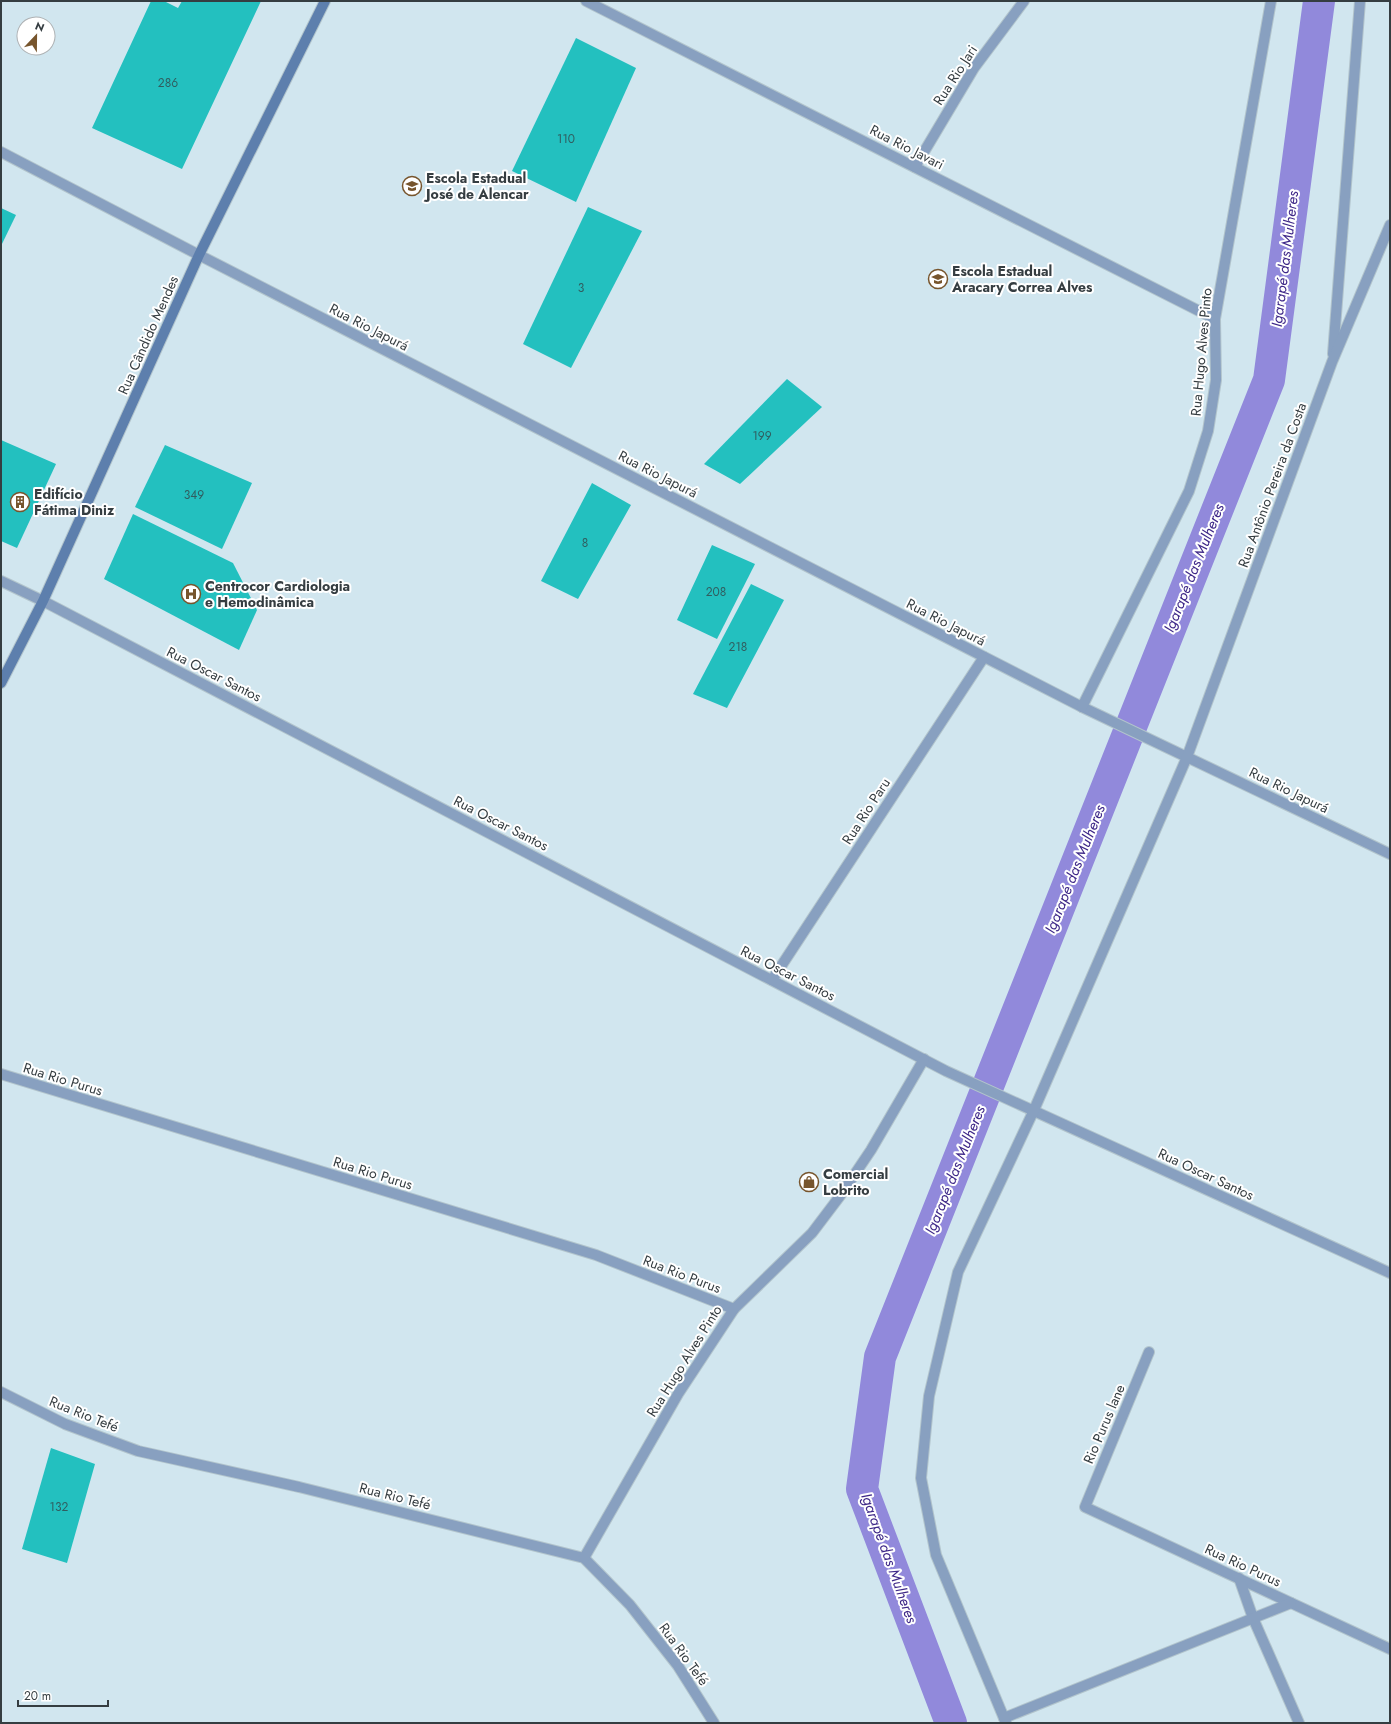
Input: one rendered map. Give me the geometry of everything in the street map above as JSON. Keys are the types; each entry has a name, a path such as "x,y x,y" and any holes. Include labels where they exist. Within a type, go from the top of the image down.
{"street":[{"name":"Rua Cândido Mendes","path":"1,683 43,601 199,255 325,1"},
{"name":"Rua Rio Javari","path":"586,1 1215,319"},
{"name":"Rua Rio Jari","path":"915,167 974,68 1024,1"},
{"name":"Rua Hugo Alves Pinto","path":"1082,707 1189,491 1208,431 1215,388 1215,319 1271,1"},
{"path":"1332,362 1360,1"},
{"name":"Rua Rio Japurá","path":"1,152 1082,707 1390,854"},
{"name":"Rua Antônio Pereira da Costa","path":"1005,1721 936,1555 921,1478 929,1396 958,1272 1034,1110 1187,757 1332,362 1390,225"},
{"name":"Rua Oscar Santos","path":"1,581 43,601 946,1070 1390,1273"},
{"name":"Rua Rio Paru","path":"772,980 984,656"},
{"name":"Rua Hugo Alves Pinto","path":"584,1558 678,1394 734,1309 812,1233 840,1196 871,1150 924,1059"},
{"name":"Rua Rio Purus","path":"1,1074 596,1255 734,1309"},
{"name":"Rio Purus lane","path":"1085,1507 1149,1352"},
{"name":"Rua Rio Tefé","path":"1,1392 65,1424 138,1451 299,1487 584,1558 630,1605 678,1666 714,1723"},
{"name":"Rua Rio Purus","path":"1085,1507 1390,1649"},
{"path":"1239,1578 1253,1618 1299,1723"},
{"path":"1005,1721 1291,1603"}],"building":[{"path":"151,1 164,1 178,8 182,1 261,1 182,169 92,128"},
{"path":"576,38 636,68 576,202 512,171"},
{"path":"588,207 642,231 571,368 523,344"},
{"path":"1,208 16,215 1,246"},
{"path":"787,379 822,407 740,484 704,464"},
{"name":"Edifício Fátima Diniz","path":"1,440 56,464 17,548 1,541"},
{"path":"165,445 252,483 222,549 135,507"},
{"path":"592,483 631,505 578,599 541,581"},
{"name":"Centrocor Cardiologia e Hemodinâmica","path":"133,514 233,563 257,610 239,650 104,579"},
{"path":"712,545 755,564 717,639 677,620"},
{"path":"751,584 784,600 727,708 693,694"},
{"path":"51,1448 95,1464 67,1563 22,1549"}],"waterway":[{"name":"Igarapé das Mulheres","path":"951,1723 862,1489 880,1357 1269,380 1319,1"}],"place":[{"name":"Escola Estadual José de Alencar","path":"412,186"},
{"name":"Escola Estadual Aracary Correa Alves","path":"938,279"},
{"name":"Edifício Fátima Diniz","path":"20,502"},
{"name":"Centrocor Cardiologia e Hemodinâmica","path":"191,594"},
{"name":"Comercial Lobrito","path":"809,1182"}]}
